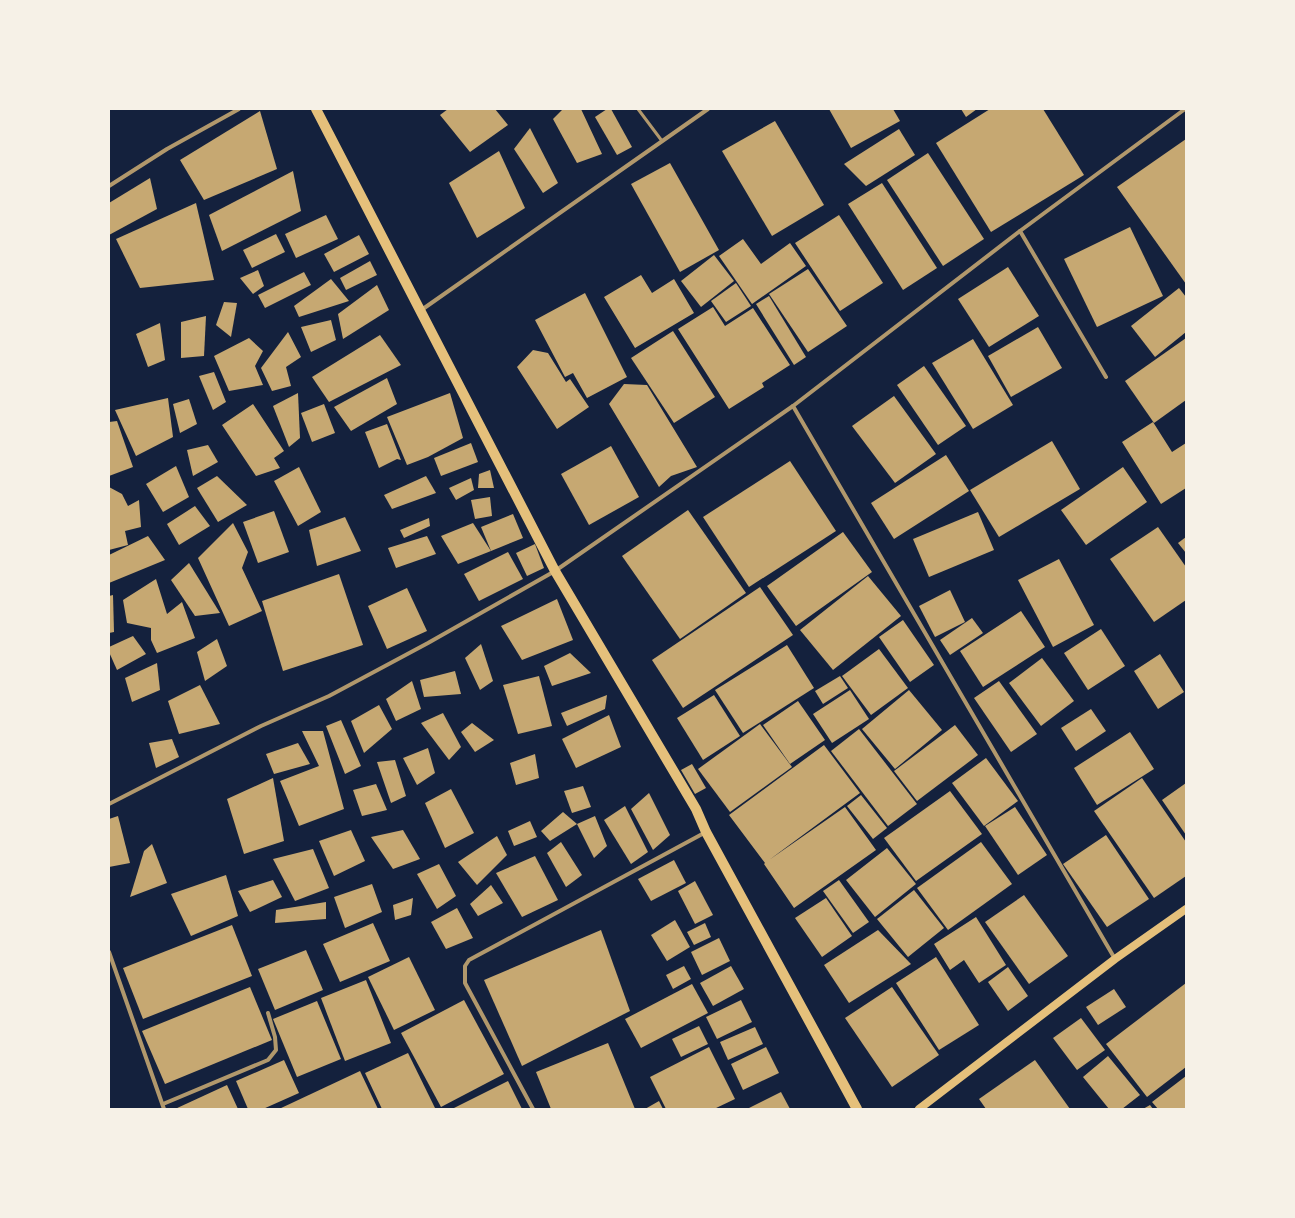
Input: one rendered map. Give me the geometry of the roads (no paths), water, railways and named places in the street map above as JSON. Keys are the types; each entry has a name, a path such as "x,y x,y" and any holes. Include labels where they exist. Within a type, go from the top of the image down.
{"main road":[{"path":"316,109 555,571 696,809 706,832 857,1109"},
{"path":"919,1109 1115,959 1186,909"}],"street":[{"path":"109,186 167,149 238,109"},
{"path":"420,311 708,109"},
{"path":"109,804 261,726 329,696 428,643 555,571 792,406 1020,231 1185,109"},
{"path":"1020,231 1106,377"},
{"path":"792,406 1115,959"},
{"path":"533,1109 465,983 465,966 469,960 706,832"},
{"path":"109,952 164,1109"},
{"path":"163,1104 268,1060 276,1050 275,1037 268,1013"}],"lane":[{"path":"638,109 662,141"}]}
